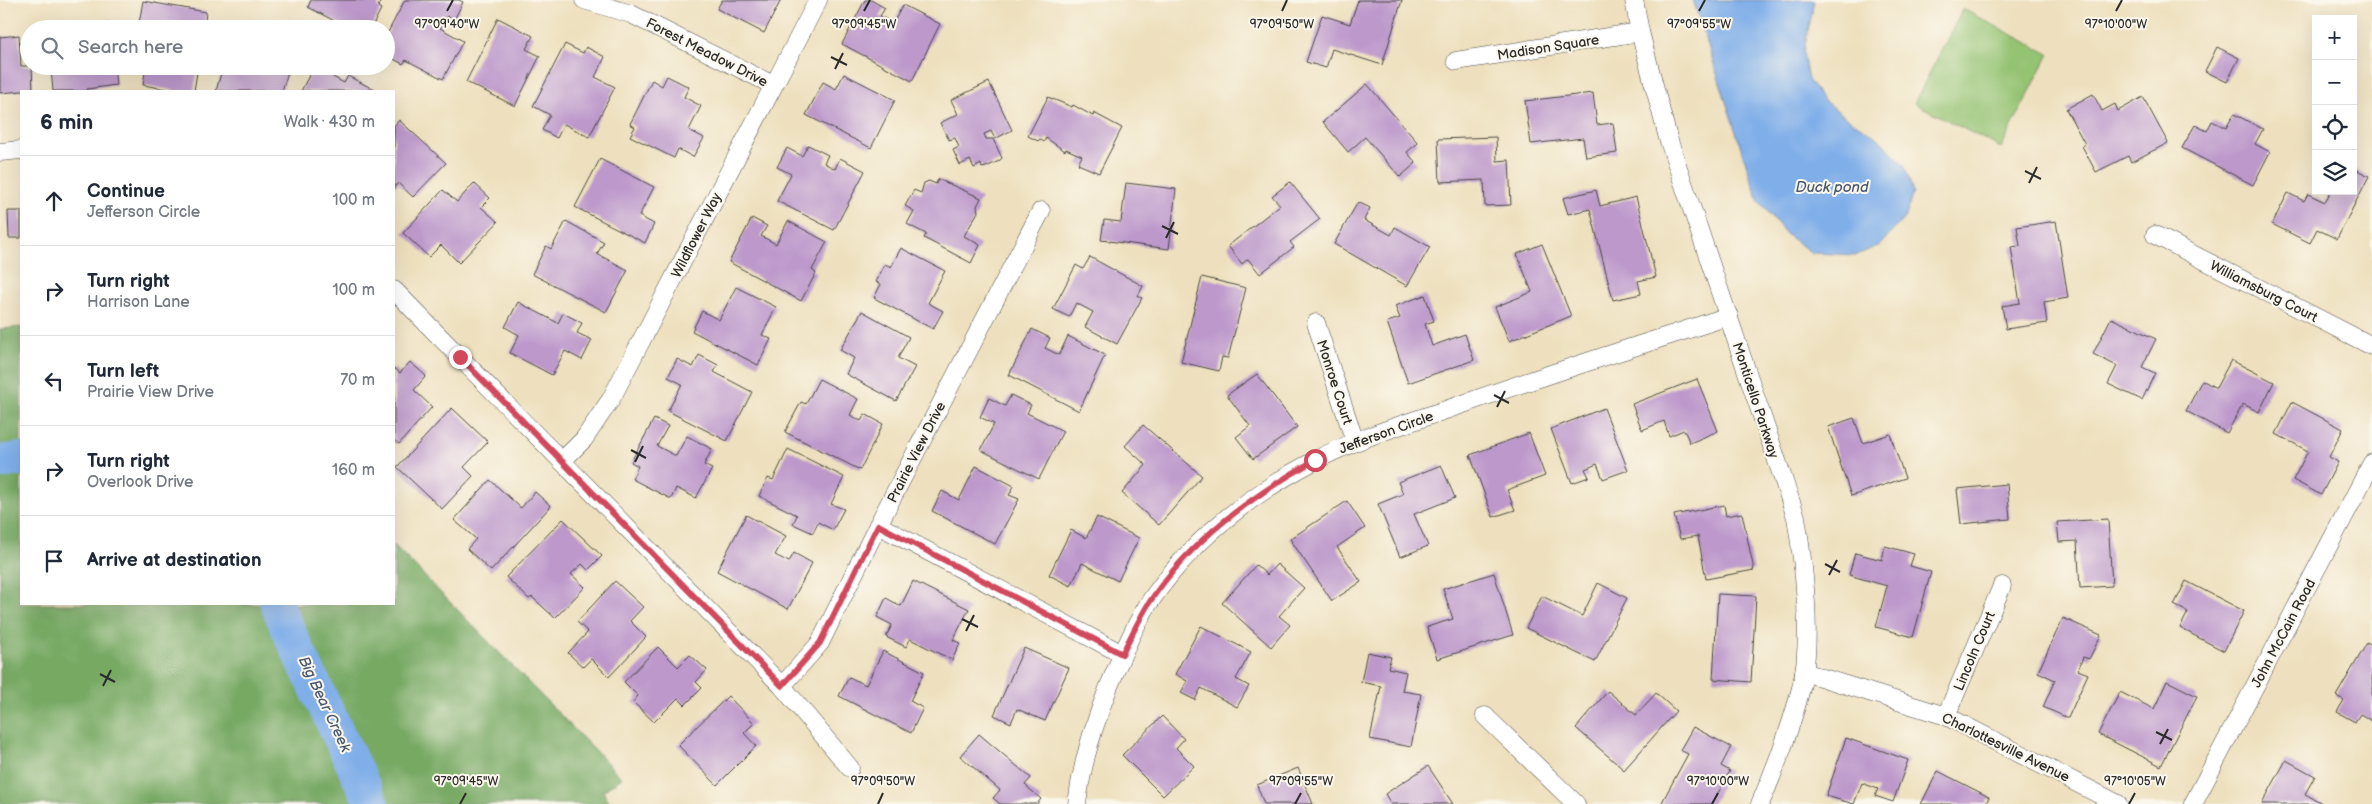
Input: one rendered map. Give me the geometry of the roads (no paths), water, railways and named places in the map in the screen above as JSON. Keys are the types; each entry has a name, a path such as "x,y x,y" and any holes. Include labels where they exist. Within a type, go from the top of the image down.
{"street":[{"name":"Forest Meadow Drive","path":"584,0 630,14 773,85"},
{"name":"Wildflower Way","path":"562,461 584,439 611,399 818,0"},
{"name":"Monticello Parkway","path":"1634,0 1640,32 1668,138 1796,517 1804,564 1806,655 1802,687 1788,731 1760,804"},
{"name":"Madison Square","path":"1456,61 1640,32"},
{"path":"0,152 20,150"},
{"name":"Prairie View Drive","path":"782,686 820,643 878,525 1041,210"},
{"name":"Williamsburg Court","path":"2155,235 2372,346"},
{"path":"395,291 782,686 850,768"},
{"name":"Jefferson Circle","path":"1077,804 1080,777 1094,726 1122,654 1149,604 1179,565 1207,535 1237,509 1315,460 1355,442 1542,376 1729,316"},
{"name":"Monroe Court","path":"1316,322 1355,442"},
{"name":"John McCain Road","path":"2193,804 2372,463"},
{"path":"878,525 1122,654"},
{"name":"Lincoln Court","path":"1946,716 2002,586"},
{"name":"Charlottesville Avenue","path":"1804,672 1946,716 2118,804"},
{"path":"1485,716 1576,804"}],"water":[{"name":"Duck pond","path":"1693,0 1815,0 1803,53 1808,80 1823,100 1877,137 1904,164 1913,192 1906,216 1880,245 1857,255 1812,253 1787,235 1758,200"}],"waterway":[{"name":"Big Bear Creek","path":"0,462 20,459"},
{"name":"Big Bear Creek","path":"277,605 372,804"}]}
